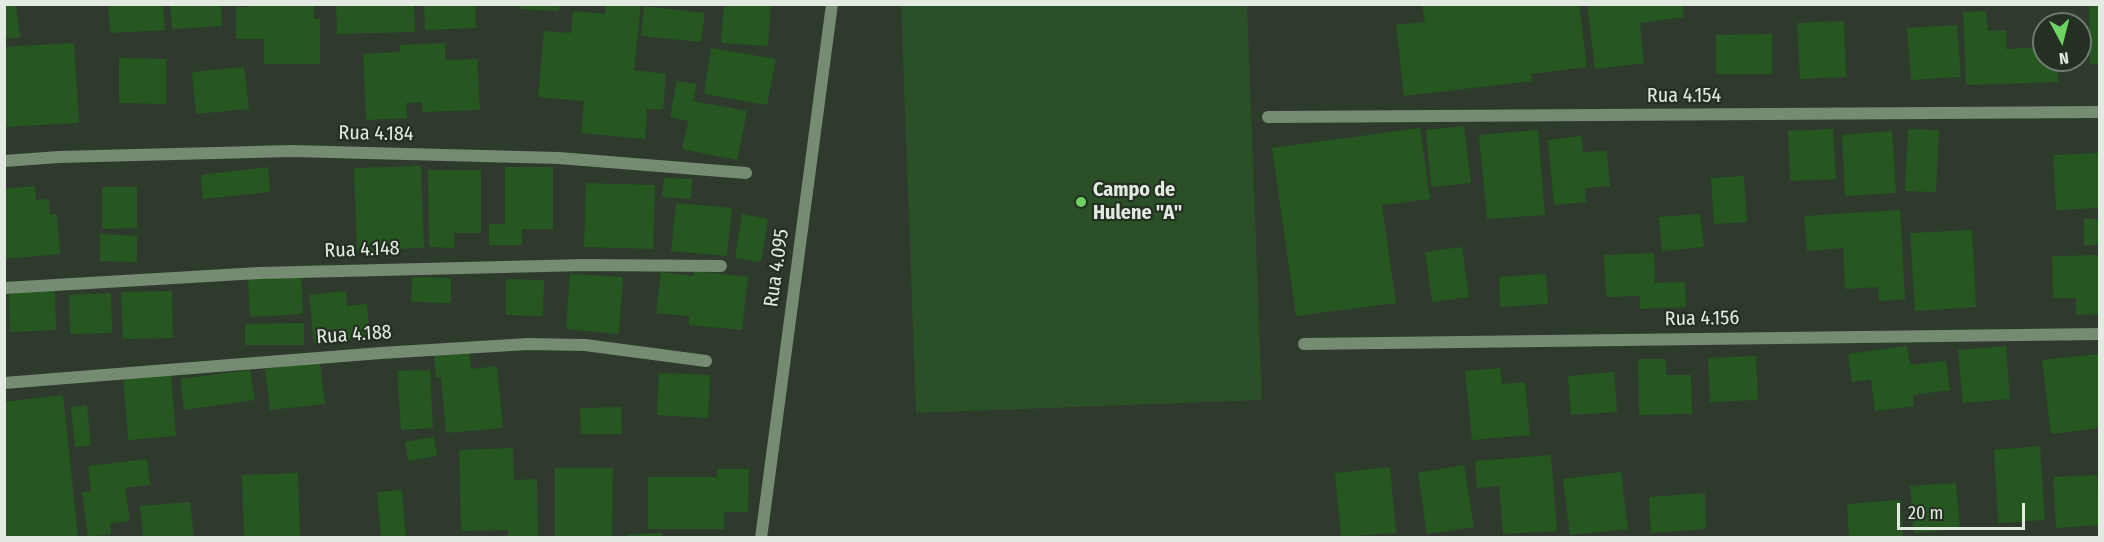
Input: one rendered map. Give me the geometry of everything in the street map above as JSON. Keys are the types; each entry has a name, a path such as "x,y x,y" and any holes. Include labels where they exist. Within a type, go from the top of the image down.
{"street":[{"name":"Rua 4.095","path":"761,537 832,4"},
{"name":"Rua 4.154","path":"1268,117 2100,112"},
{"name":"Rua 4.184","path":"4,162 70,156 292,151 559,158 746,173"},
{"name":"Rua 4.148","path":"4,288 270,273 585,265 721,266"},
{"name":"Rua 4.156","path":"1304,344 2100,334"},
{"name":"Rua 4.188","path":"4,383 381,353 528,344 585,345 706,361"}],"green space":[{"name":"Campo de Hulene \"A\"","path":"901,5 1247,5 1262,400 916,413"}],"building":[{"path":"4,4 16,4 20,37 4,39"},
{"path":"108,4 163,4 165,30 110,33"},
{"path":"170,4 221,4 222,26 172,29"},
{"path":"248,4 314,4 314,19 320,19 320,64 264,64 264,39 236,39 236,7 248,7"},
{"path":"336,4 414,4 415,32 337,34"},
{"path":"424,4 475,4 476,28 425,30"},
{"path":"519,4 559,4 559,11 519,9"},
{"path":"606,4 641,4 634,70 666,74 663,109 647,109 645,139 581,133 584,101 538,97 544,31 571,33 573,11 605,14"},
{"path":"724,4 771,4 768,46 721,43"},
{"path":"1422,4 1579,4 1587,67 1531,74 1532,81 1404,96 1396,25 1425,22"},
{"path":"1587,4 1682,4 1684,17 1640,23 1644,63 1595,69"},
{"path":"2089,4 2100,4 2100,64 2092,64 2092,12 2089,12"},
{"path":"644,6 705,13 701,42 641,36"},
{"path":"1986,11 1988,31 2006,30 2006,49 2032,48 2032,72 2058,72 2058,82 1966,85 1963,12"},
{"path":"1844,21 1846,77 1800,79 1797,23"},
{"path":"1957,25 1961,77 1911,80 1907,28"},
{"path":"1772,34 1772,74 1716,74 1716,35"},
{"path":"74,43 79,123 4,127 4,47"},
{"path":"445,43 445,60 477,59 480,110 422,112 422,102 406,103 407,118 366,120 363,54 400,52 400,45"},
{"path":"711,48 776,59 767,105 704,94"},
{"path":"119,58 166,59 166,104 119,103"},
{"path":"244,67 249,109 196,114 192,72"},
{"path":"677,81 697,84 693,101 747,111 737,160 682,149 688,121 670,117"},
{"path":"1464,126 1471,183 1431,187 1426,130"},
{"path":"1420,128 1430,199 1382,205 1396,303 1296,316 1272,148"},
{"path":"1833,129 1836,179 1790,181 1788,131"},
{"path":"1908,129 1939,130 1936,192 1905,191"},
{"path":"1538,130 1545,215 1487,219 1479,135"},
{"path":"1892,131 1896,193 1845,196 1842,135"},
{"path":"1581,136 1583,152 1607,151 1610,186 1585,188 1586,202 1554,205 1548,140"},
{"path":"2100,153 2100,208 2056,210 2053,155"},
{"path":"421,166 424,248 357,250 354,168"},
{"path":"268,167 270,192 203,199 201,175"},
{"path":"505,167 553,167 553,229 522,229 522,245 489,245 489,224 505,224"},
{"path":"428,170 481,170 481,233 454,233 454,248 429,247"},
{"path":"1744,176 1747,222 1714,224 1711,178"},
{"path":"664,178 692,179 691,199 662,197"},
{"path":"586,183 655,185 653,249 584,247"},
{"path":"35,186 36,200 49,199 50,214 57,214 60,254 4,259 4,189"},
{"path":"102,187 137,187 137,228 102,229"},
{"path":"676,203 732,208 727,256 671,251"},
{"path":"1900,210 1905,299 1879,301 1878,287 1845,289 1843,248 1807,251 1804,216"},
{"path":"742,214 768,219 761,262 735,258"},
{"path":"1700,214 1704,247 1662,251 1659,217"},
{"path":"2084,219 2100,219 2100,245 2084,245"},
{"path":"1972,230 1976,307 1915,311 1910,233"},
{"path":"100,234 137,236 137,262 100,261"},
{"path":"1462,247 1469,297 1432,302 1425,252"},
{"path":"1654,253 1655,283 1685,282 1686,307 1640,309 1640,296 1606,297 1604,255"},
{"path":"2100,255 2100,314 2076,315 2076,298 2053,298 2052,256"},
{"path":"694,271 748,277 742,330 689,325 689,316 656,313 661,272 693,276"},
{"path":"301,274 303,314 250,317 248,277"},
{"path":"570,274 623,277 619,334 566,329"},
{"path":"1546,274 1548,304 1500,307 1499,277"},
{"path":"412,277 451,278 451,303 411,302"},
{"path":"506,279 544,280 543,316 506,315"},
{"path":"55,290 56,330 10,332 9,291"},
{"path":"172,291 173,338 123,339 121,292"},
{"path":"346,291 347,306 367,304 370,335 350,337 351,340 314,343 309,295"},
{"path":"111,293 112,333 70,334 69,295"},
{"path":"304,323 304,345 245,345 245,324"},
{"path":"1907,346 1910,365 1946,361 1950,390 1913,395 1914,406 1875,411 1871,379 1852,382 1848,354"},
{"path":"2006,346 2010,399 1963,403 1958,350"},
{"path":"469,351 471,369 497,366 503,428 446,433 441,377 436,377 434,355"},
{"path":"2099,354 2100,428 2051,434 2042,360"},
{"path":"1756,356 1758,400 1710,402 1708,358"},
{"path":"1638,359 1666,359 1666,375 1691,375 1692,414 1639,415"},
{"path":"320,362 325,404 270,410 265,369"},
{"path":"1500,368 1502,384 1525,382 1530,435 1472,440 1465,371"},
{"path":"250,370 255,400 184,410 180,379"},
{"path":"430,370 433,428 401,430 397,371"},
{"path":"1614,372 1617,412 1571,415 1568,376"},
{"path":"659,373 710,375 708,418 657,415"},
{"path":"171,374 176,436 128,440 123,377"},
{"path":"63,395 78,537 4,538 4,491 6,491 4,402"},
{"path":"87,405 91,445 75,447 71,407"},
{"path":"621,407 622,434 581,434 580,408"},
{"path":"434,437 437,456 408,461 405,442"},
{"path":"2040,446 2045,520 1998,523 1994,450"},
{"path":"513,448 514,480 537,479 538,538 508,538 508,530 461,531 459,450"},
{"path":"1551,455 1557,531 1503,534 1499,486 1477,488 1475,461"},
{"path":"147,459 150,485 125,488 130,521 110,523 111,534 88,537 82,492 91,491 88,466"},
{"path":"1464,465 1474,527 1427,534 1418,473"},
{"path":"1390,467 1396,533 1341,537 1335,473"},
{"path":"555,468 613,468 612,538 555,538"},
{"path":"717,469 749,469 748,512 724,512 724,529 648,529 648,477 717,477"},
{"path":"1621,472 1628,529 1570,535 1563,479"},
{"path":"298,473 300,538 244,538 242,475"},
{"path":"2097,475 2100,525 2056,528 2053,477"},
{"path":"1956,483 1960,529 1914,533 1910,486"},
{"path":"402,490 406,538 381,538 377,492"},
{"path":"1705,493 1706,529 1651,533 1649,497"},
{"path":"1900,500 1903,536 1849,538 1847,504"},
{"path":"190,502 194,538 143,538 140,506"},
{"path":"662,533 663,538 627,538 627,535"}],"place":[{"name":"Campo de Hulene \"A\"","path":"1081,202"}]}
